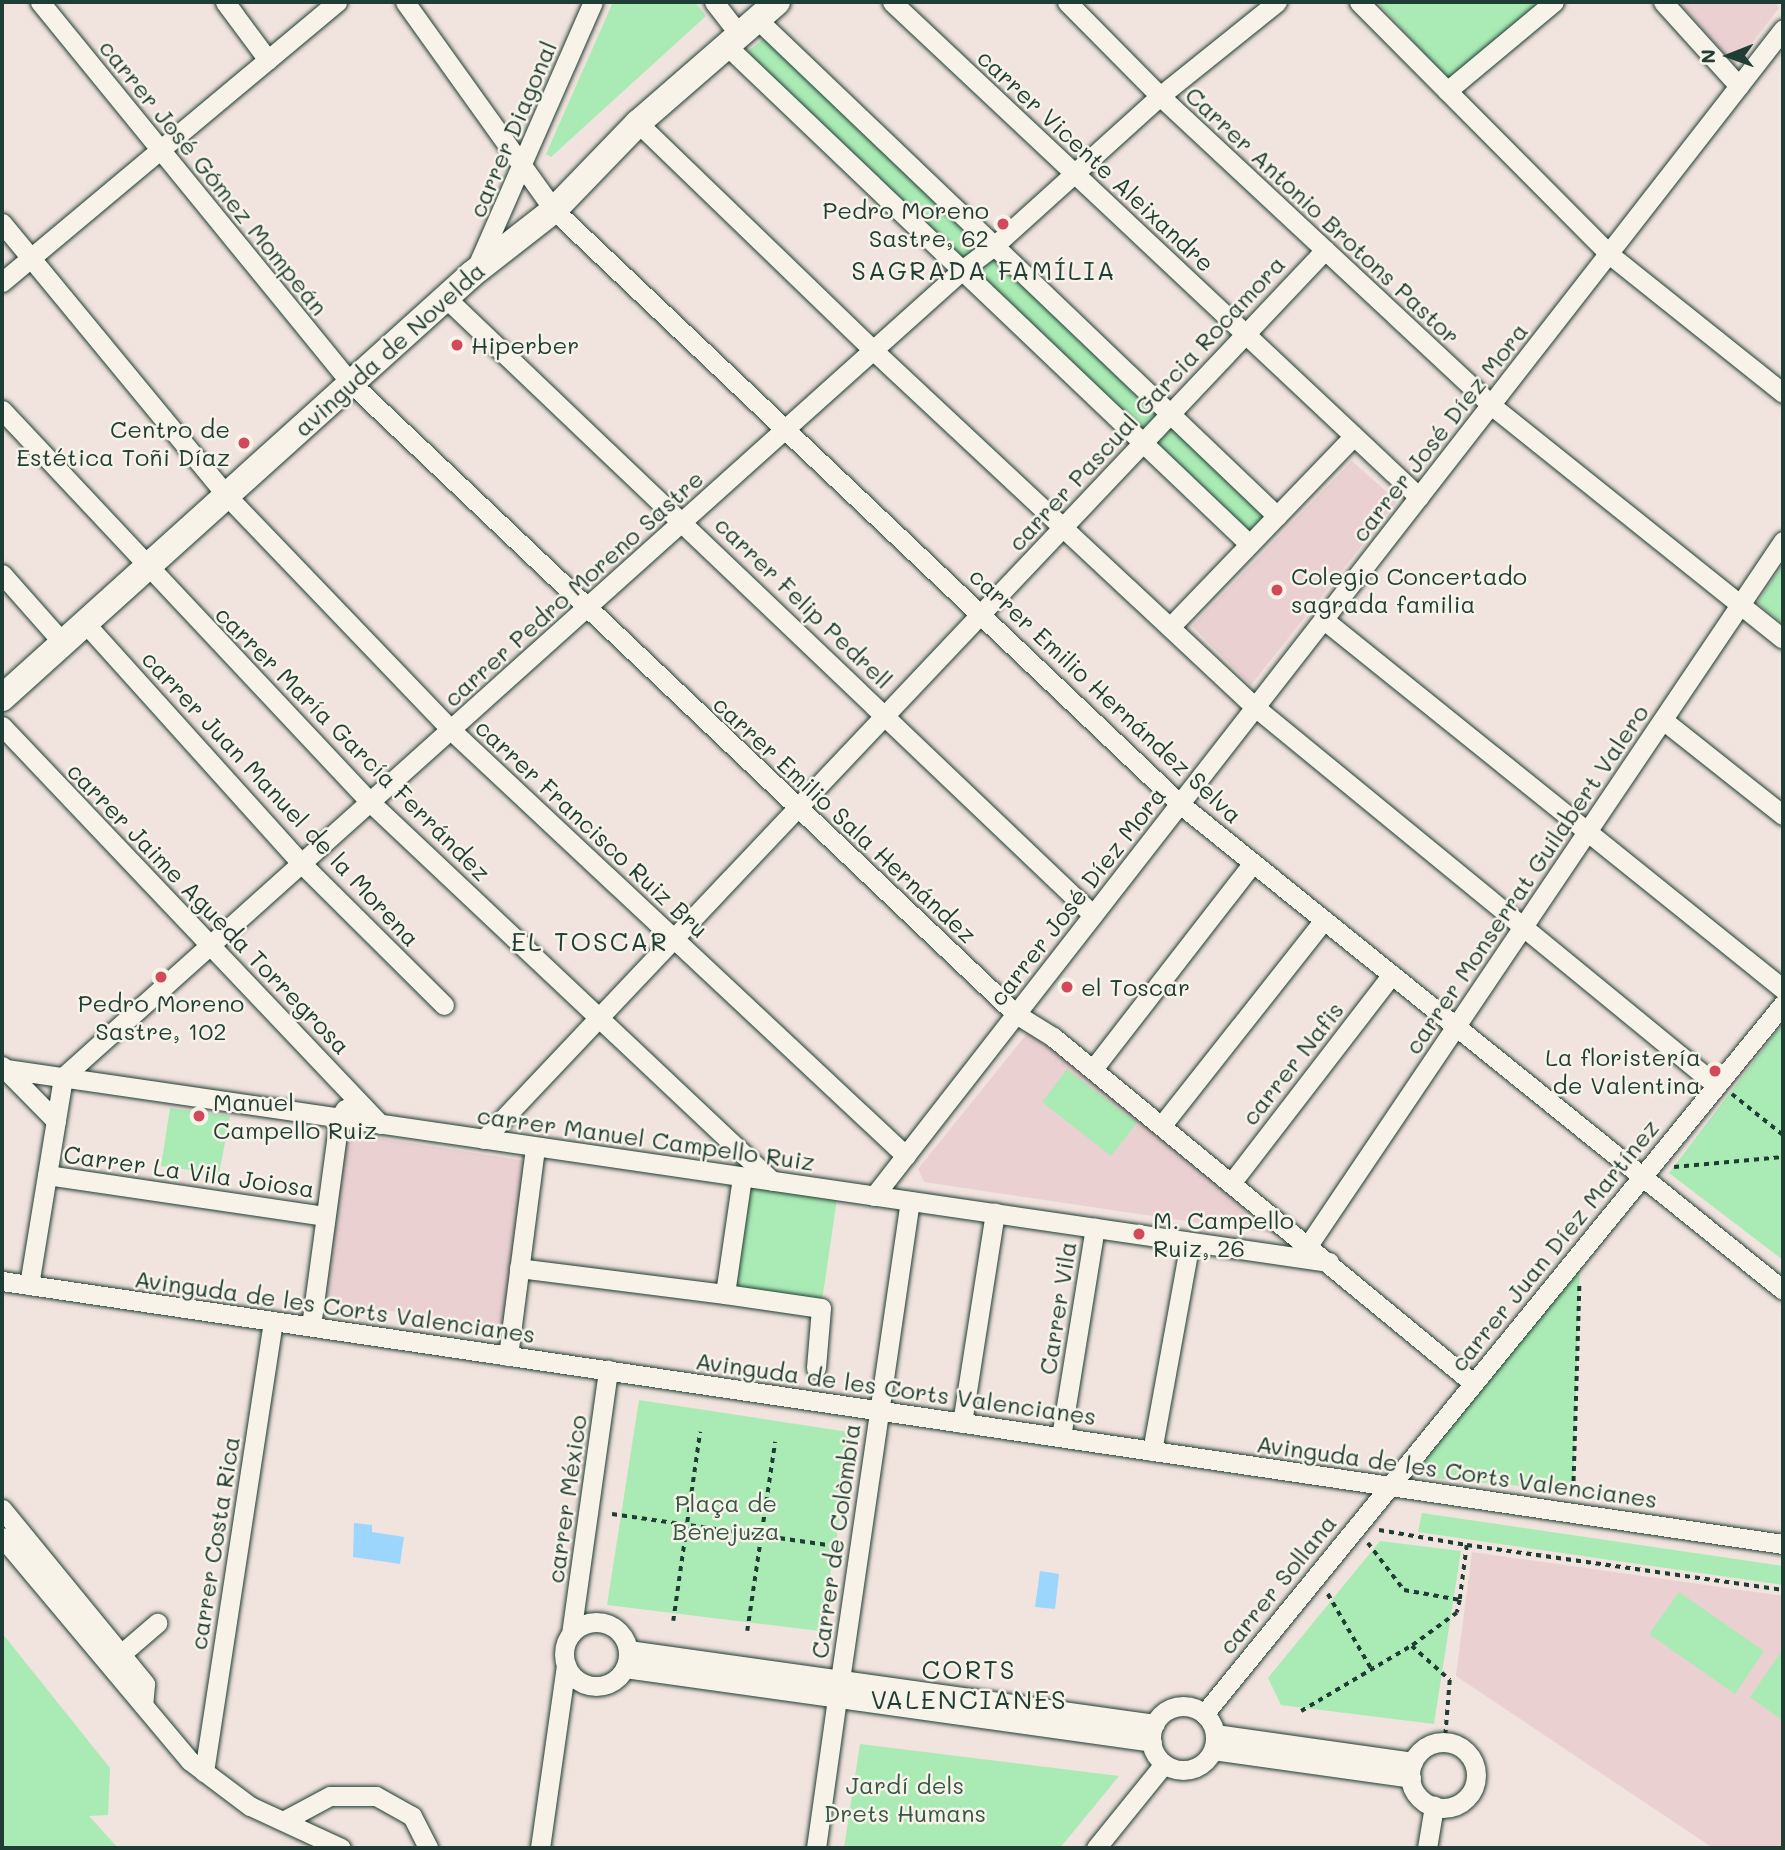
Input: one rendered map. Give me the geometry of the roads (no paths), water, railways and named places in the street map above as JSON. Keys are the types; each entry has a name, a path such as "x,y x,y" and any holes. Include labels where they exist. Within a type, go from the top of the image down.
{"main road":[{"name":"avinguda de Novelda","path":"2,698 472,274 554,210 638,123 777,2"}],"street":[{"name":"carrer José Gómez Mompeán","path":"40,2 158,151 351,383"},
{"path":"225,2 268,60"},
{"path":"2,282 337,2"},
{"name":"carrer Emilio Hernández Selva","path":"405,2 554,210 1180,804 1783,1290"},
{"name":"carrer Diagonal","path":"472,274 495,232 520,166 593,2"},
{"path":"714,2 962,270 1248,543"},
{"name":"carrer Vicente Aleixandre","path":"892,2 1419,497"},
{"name":"Carrer Antonio Brotons Pastor","path":"1067,2 1160,96 1491,405 1783,639"},
{"name":"carrer Pedro Moreno Sastre","path":"63,1077 962,270 994,246 1160,96 1277,2"},
{"path":"1359,2 1609,254 1783,393"},
{"path":"1447,91 1554,2"},
{"path":"1663,2 1739,86"},
{"name":"carrer José Díez Mora","path":"874,1196 1783,29"},
{"path":"741,33 994,246 1277,516"},
{"path":"638,123 874,351 1255,707 1723,1089"},
{"name":"carrer Francisco Ruiz Bru","path":"2,223 226,495 451,730 906,1156"},
{"name":"carrer Pascual Garcia Rocamora","path":"484,1139 1141,441 1325,250"},
{"name":"carrer Felip Pedrell","path":"446,298 685,521 1093,915"},
{"name":"carrer Emilio Sala Hernández","path":"351,383 1016,1014 1093,1069 1474,1382"},
{"name":"carrer María García Ferrández","path":"2,410 146,567 370,803 772,1181"},
{"path":"1170,627 1248,543 1354,436"},
{"name":"carrer Monserrat Guilabert Valero","path":"1303,1240 1456,1026 1783,541"},
{"path":"2,574 63,643"},
{"path":"1324,619 1783,989"},
{"name":"carrer Juan Manuel de la Morena","path":"85,623 302,864 444,1006"},
{"path":"1663,720 1783,815"},
{"name":"carrer Jaime Agueda Torregrosa","path":"2,726 380,1124"},
{"path":"1093,1069 1253,863"},
{"path":"1162,1125 1324,920"},
{"name":"carrer Nafis","path":"1232,1182 1392,974"},
{"name":"carrer Juan Díez Martínez","path":"1389,1485 1641,1176 1723,1089 1783,1004"},
{"path":"4,1067 56,1121"},
{"name":"carrer Manuel Campello Ruiz","path":"4,1067 1330,1262"},
{"path":"29,1285 63,1077"},
{"name":"Carrer La Vila Joiosa","path":"311,1326 339,1118 354,1097"},
{"path":"508,1356 535,1147"},
{"name":"Carrer La Vila Joiosa","path":"47,1175 324,1216"},
{"path":"725,1294 742,1177"},
{"name":"Carrer de Colòmbia","path":"816,1848 910,1201"},
{"path":"962,1423 995,1213"},
{"name":"Carrer Vila","path":"1061,1437 1095,1228"},
{"path":"1279,1255 1291,1250 1303,1240"},
{"path":"1152,1451 1190,1279 1190,1242"},
{"path":"519,1268 821,1308 816,1368"},
{"name":"Avinguda de les Corts Valencianes","path":"2,1281 1783,1544"},
{"name":"carrer Costa Rica","path":"204,1772 273,1321"},
{"name":"carrer México","path":"571,1634 608,1370"},
{"name":"carrer Sollana","path":"1204,1714 1389,1485"},
{"path":"2,1509 145,1684 143,1705"},
{"path":"2,1537 143,1705 204,1772 250,1806 341,1848"},
{"path":"121,1654 157,1623"},
{"path":"540,1848 566,1665 565,1648 571,1634 584,1624 606,1623 621,1634 626,1659 608,1684 592,1685 577,1679 566,1665"},
{"path":"626,1659 1154,1733"},
{"path":"1180,1707 1204,1714 1214,1742 1204,1762 1189,1770 1164,1764 1154,1733 1165,1712 1180,1707"},
{"path":"1214,1742 1412,1770"},
{"path":"1445,1742 1470,1756 1475,1785 1463,1801 1434,1806 1416,1792 1412,1770 1429,1745 1445,1742"},
{"path":"1096,1848 1164,1764"},
{"path":"285,1820 330,1796 376,1796 412,1816 428,1848"},
{"path":"1427,1848 1434,1806"}],"water":[{"path":"354,1523 372,1525 372,1532 404,1537 400,1564 353,1557"},
{"path":"1040,1571 1059,1574 1055,1609 1035,1607"}],"place":[{"name":"Pedro Moreno Sastre, 62","path":"1003,224"},
{"name":"Hiperber","path":"457,345"},
{"name":"Centro de Estética Toñi Díaz","path":"244,443"},
{"name":"Colegio Concertado sagrada familia","path":"1277,590"},
{"name":"Pedro Moreno Sastre, 102","path":"161,977"},
{"name":"el Toscar","path":"1067,987"},
{"name":"La floristería de Valentina","path":"1715,1071"},
{"name":"Manuel Campello Ruiz","path":"199,1116"},
{"name":"M. Campello Ruiz, 26","path":"1139,1234"}],"district":[{"name":"SAGRADA FAMÍLIA","path":"984,271"},
{"name":"EL TOSCAR","path":"590,942"},
{"name":"CORTS VALENCIANES","path":"969,1685"}],"park label":[{"name":"Plaça de Benejuza","path":"726,1517"},
{"name":"Jardí dels Drets Humans","path":"905,1799"}]}
